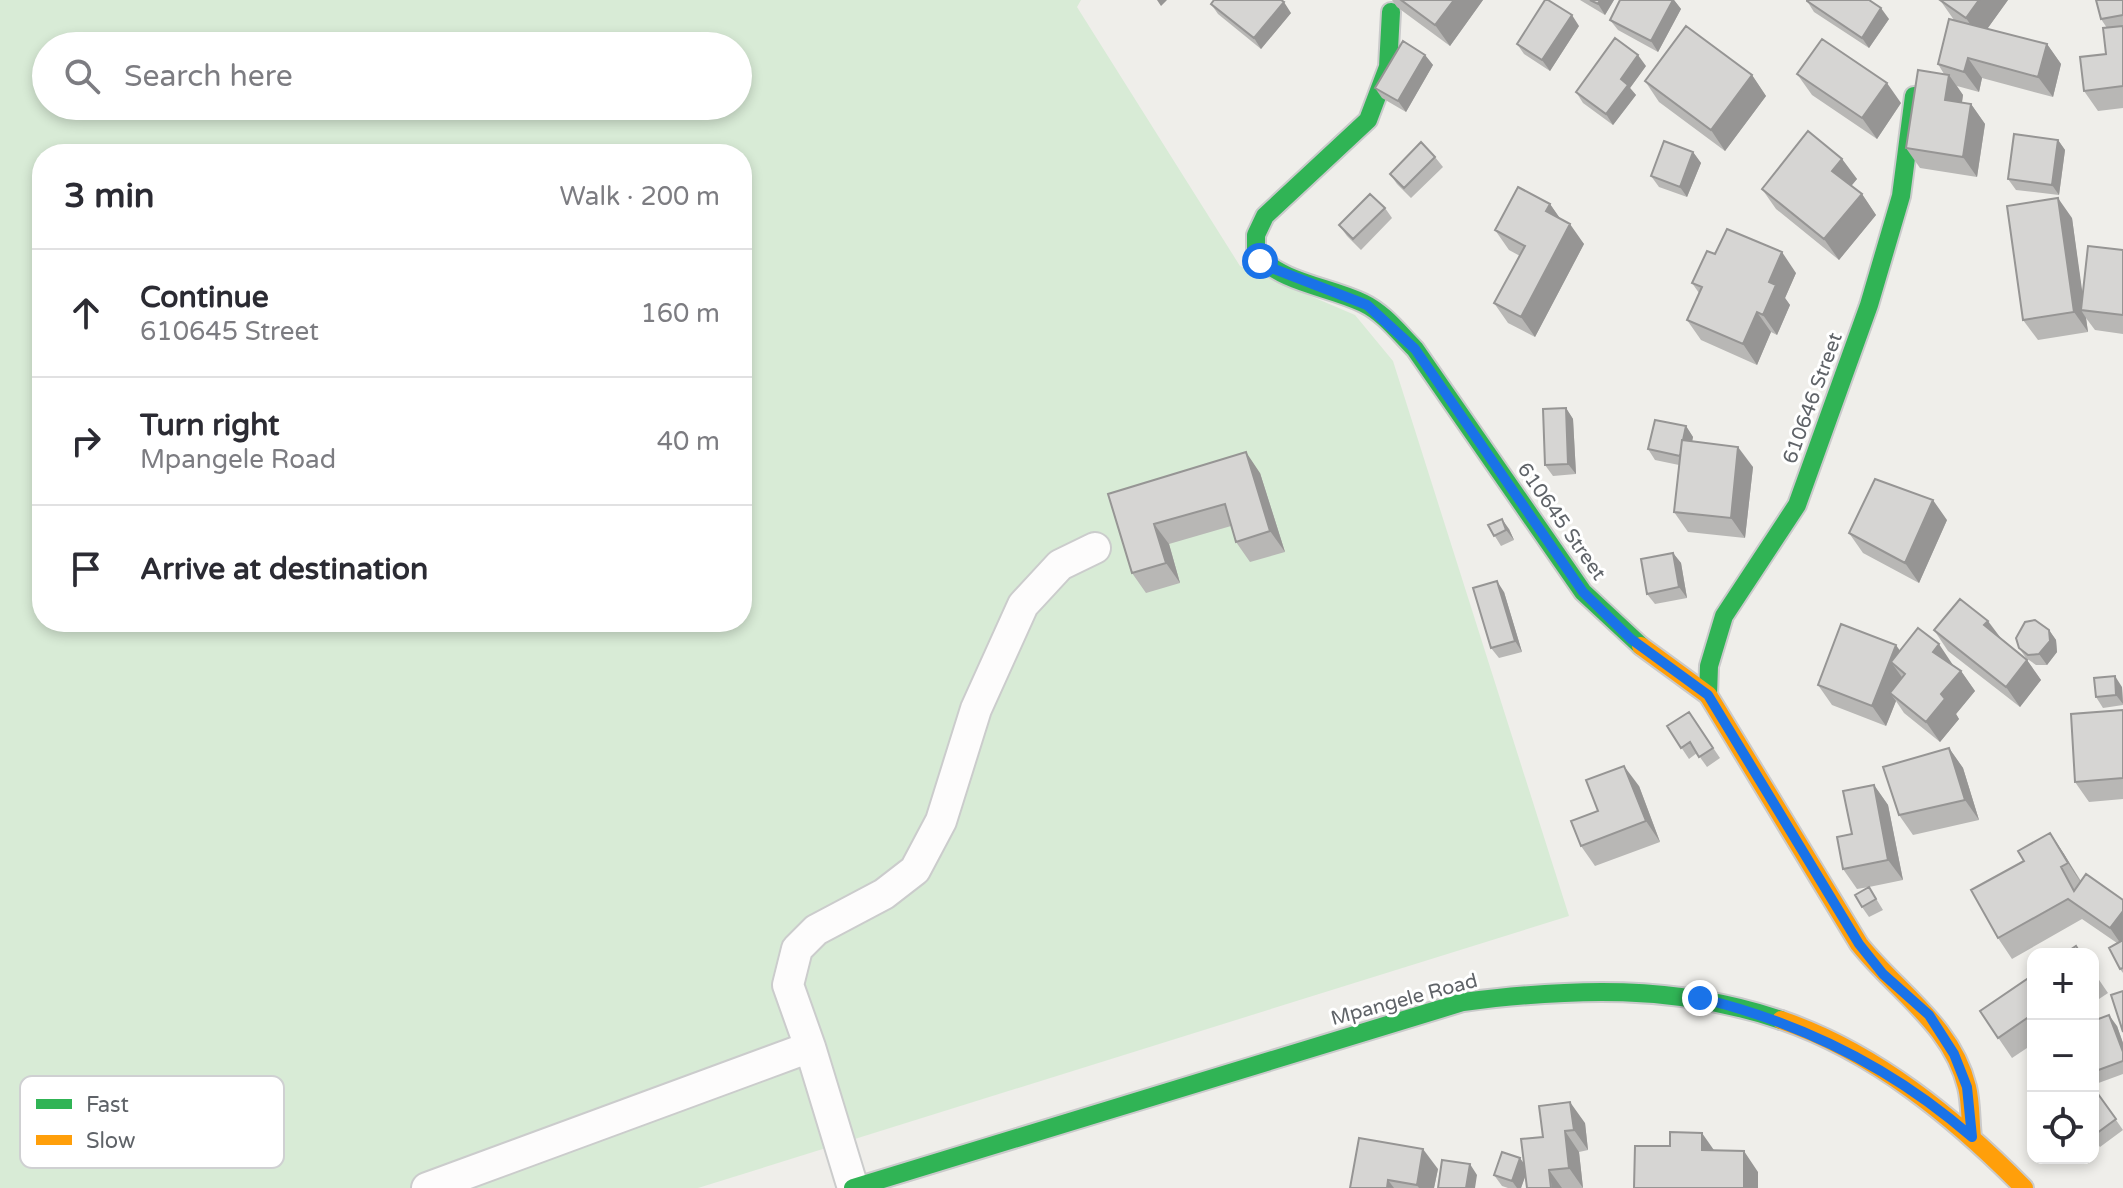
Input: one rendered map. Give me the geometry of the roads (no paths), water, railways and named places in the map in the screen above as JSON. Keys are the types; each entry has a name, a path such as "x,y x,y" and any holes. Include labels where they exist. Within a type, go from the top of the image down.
{"street":[{"name":"610645 Street","path":"1391,12 1388,67 1368,120 1265,216 1256,235 1256,254 1269,267 1367,305 1390,324 1415,349 1583,592 1631,639 1708,695 1859,944 1883,974 1929,1015 1954,1054 1967,1087 1972,1137"},
{"name":"610646 Street","path":"1708,695 1706,665 1713,637 1724,614 1781,536 1797,505 1869,305 1901,196 1914,96"},
{"name":"Mpangele Road","path":"853,1188 1410,1016 1463,1002 1560,990 1656,992 1740,1007 1816,1035 1929,1099 2024,1188"}],"lane":[{"path":"853,1188 788,985 797,949 816,930 884,894 915,870 941,821 976,709 1023,605 1060,565 1095,548"},
{"path":"427,1188 810,1047"}]}
